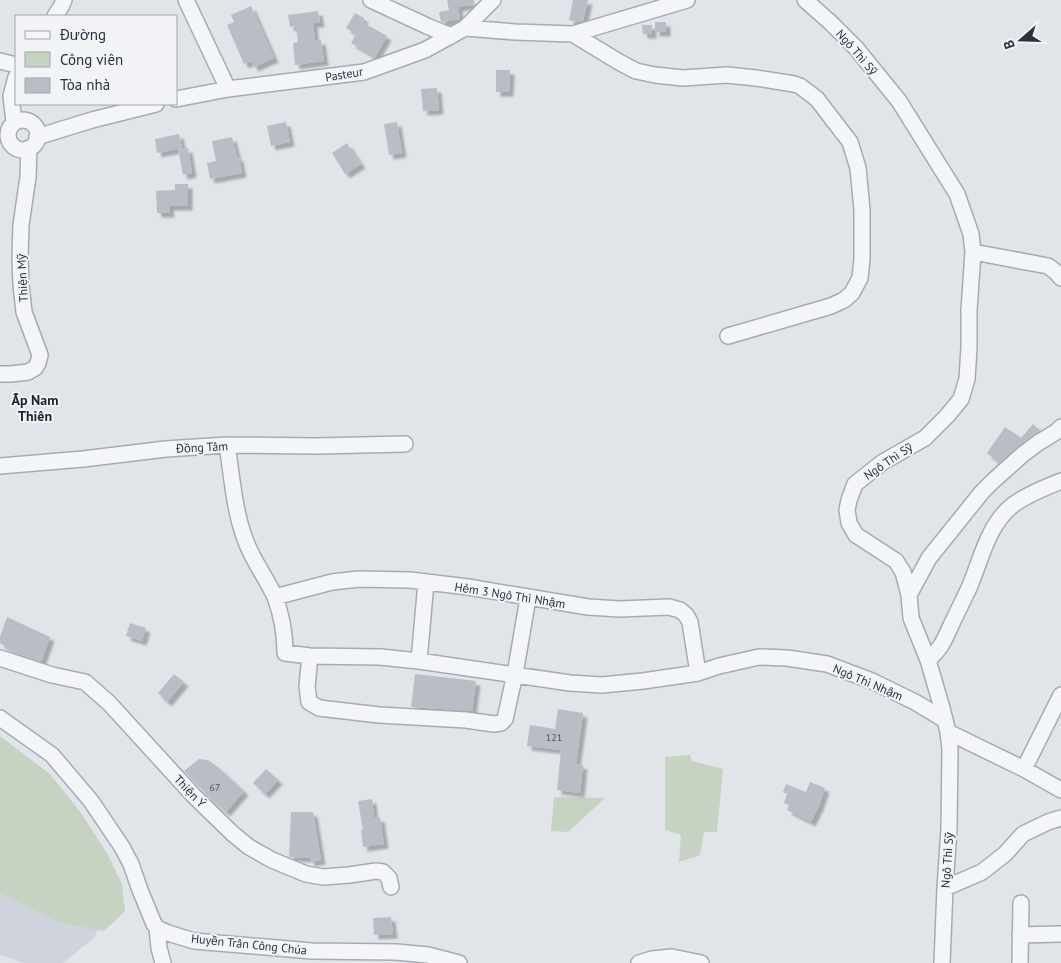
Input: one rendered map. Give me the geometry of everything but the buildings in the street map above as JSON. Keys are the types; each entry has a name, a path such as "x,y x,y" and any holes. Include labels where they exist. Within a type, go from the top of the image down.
{"street":[{"path":"56,15 64,0"},
{"path":"186,0 228,89"},
{"path":"371,0 451,36"},
{"name":"Pasteur","path":"178,99 228,89 364,72 425,50 451,36 465,28 493,0"},
{"path":"465,28 572,34 687,0"},
{"name":"Ngô Thì Sỹ","path":"805,0 856,48 899,100 957,194 971,234 973,252 969,310 969,348 967,379 961,399 925,438 882,462 855,484 847,510 849,523 856,535 896,561 904,572 911,618 928,660 947,726 950,749 949,829 942,963"},
{"path":"572,34 636,71 655,76 683,78 727,75 800,86 817,99 850,142 858,168 862,210 860,278 852,293 844,300 831,306 728,336"},
{"path":"0,61 15,65"},
{"path":"15,81 11,96 7,131 9,140 19,149 92,120 152,105"},
{"path":"7,131 23,120 32,123 37,132 33,142"},
{"name":"Thiện Mỹ","path":"0,374 28,372 35,368 40,355 24,312 20,256 21,225 33,142"},
{"path":"973,252 1048,266 1061,278"},
{"path":"909,595 929,558 982,492 1022,455 1061,428"},
{"name":"Đồng Tâm","path":"0,466 166,449 227,445 406,444"},
{"path":"227,445 240,525 253,557 275,597"},
{"path":"928,660 937,652 945,640 969,589 993,528 1012,505 1061,481"},
{"name":"Hẻm 3 Ngô Thì Nhậm","path":"275,597 332,582 358,579 410,580 508,593 588,608 669,608 680,610 690,622 698,673"},
{"path":"420,661 426,582"},
{"name":"Ngô Thì Nhậm","path":"275,597 283,622 285,637 284,653 310,656 380,657 420,661 570,683 602,685 698,673 759,657 787,658 827,664 872,681 915,702 947,726 1061,790"},
{"path":"310,656 307,686 309,702 319,708 379,715 501,723 505,719 515,674 528,598"},
{"name":"Thiện Ý","path":"0,658 52,675 85,682 109,703 194,796 249,848 306,874 323,877 376,871 383,872 389,878 391,887"},
{"path":"1024,770 1061,695"},
{"path":"0,718 52,754 91,801 122,847 131,864 157,928 163,963"},
{"path":"945,888 982,872 1005,854 1023,834 1061,818"},
{"path":"1020,963 1021,903"},
{"name":"Huyền Trân Công Chúa","path":"157,928 194,941 277,956 312,951 396,952 428,955 459,963"},
{"path":"1020,934 1061,934"},
{"path":"639,963 672,957 701,963"}],"shaded area":[{"path":"0,744 102,916 95,937 63,963 23,963 0,955"}],"green space":[{"path":"0,736 50,774 81,813 108,855 122,884 125,911 104,931 58,922 0,893"},
{"path":"690,755 692,761 723,769 717,832 704,832 700,855 679,862 681,835 665,830 665,757"},
{"path":"554,797 605,798 568,832 551,831"}],"district":[{"name":"Ấp Nam Thiên","path":"35,408"}]}
